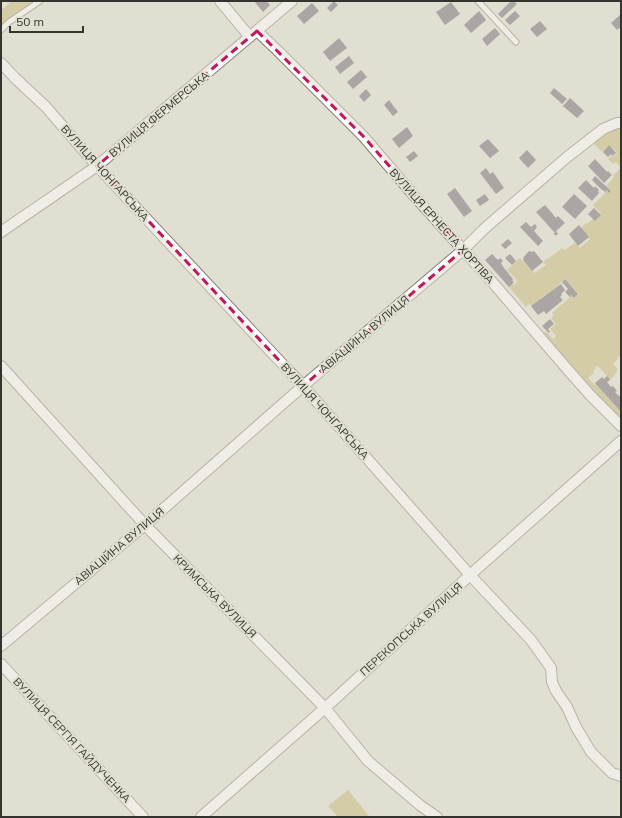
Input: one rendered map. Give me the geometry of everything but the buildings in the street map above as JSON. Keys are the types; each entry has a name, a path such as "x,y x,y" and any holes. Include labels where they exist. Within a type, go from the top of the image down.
{"street":[{"name":"ВУЛИЦЯ ЕРНЕСТА ХОРТІВА","path":"220,1 254,34 307,79 364,136 417,199 590,394 621,426"},
{"name":"ВУЛИЦЯ ФЕРМЕРСЬКА","path":"1,232 97,166 292,1"},
{"name":"ВУЛИЦЯ ЧОНГАРСЬКА","path":"1,63 46,107 97,166 303,386 470,575 531,640 551,668 552,682 556,691 567,707 591,752 612,773 621,776"},
{"name":"АВІАЦІЙНА ВУЛИЦЯ","path":"1,646 145,525 303,386 463,250 566,158 603,128 621,123"},
{"name":"КРИМСЬКА ВУЛИЦЯ","path":"1,366 145,525 325,708 368,761 421,806 437,817"},
{"name":"ПЕРЕКОПСЬКА ВУЛИЦЯ","path":"201,817 325,708 470,575 621,441"},
{"name":"ВУЛИЦЯ СЕРГІЯ ГАЙДУЧЕНКА","path":"1,664 143,817"}],"lane":[{"path":"1,30 9,22 40,1"},
{"path":"478,1 516,42"}],"highlighted area":[{"path":"257,31 363,136 463,250 303,386 97,166"}],"shaded area":[{"path":"12,1 35,1 1,27 1,10"},
{"path":"621,127 621,168 616,162 613,164 608,159 617,153 614,149 609,145 602,152 592,142 611,129"},
{"path":"621,168 621,358 619,356 613,364 618,370 610,380 598,366 596,366 593,372 594,373 588,378 595,385 596,384 621,412 621,418 593,391 543,334 546,331 553,339 556,336 550,329 556,324 551,318 554,315 552,313 571,295 574,298 579,294 565,279 532,306 529,304 526,307 509,287 513,283 514,285 517,282 507,270 520,258 535,273 546,265 543,262 547,258 548,259 562,248 564,250 575,243 580,248 590,239 581,228 593,219 595,221 601,214 593,205 605,193 604,192 607,190 609,192 611,191 606,186 614,177 613,175"},
{"path":"348,790 370,817 338,817 328,806"}]}
